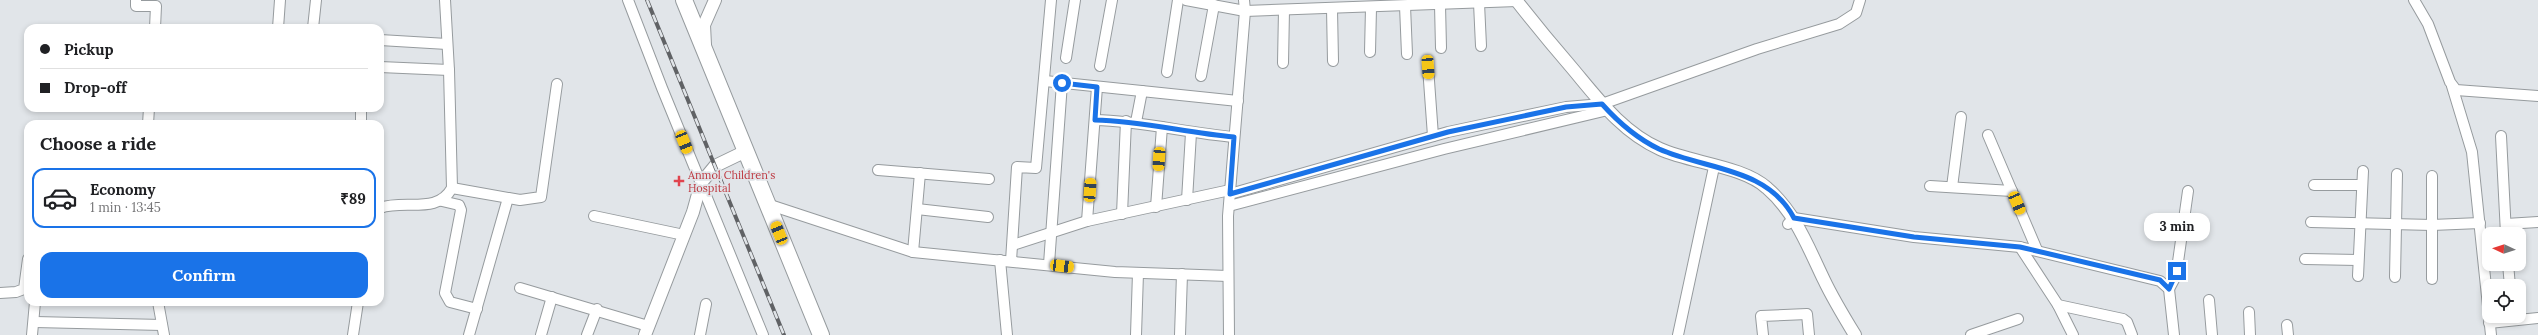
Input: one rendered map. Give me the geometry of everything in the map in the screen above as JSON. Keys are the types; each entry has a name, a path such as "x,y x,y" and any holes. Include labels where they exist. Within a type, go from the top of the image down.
{"main road":[{"path":"684,0 820,335"}],"street":[{"path":"136,0 136,6 156,6 155,24"},
{"path":"278,24 280,0"},
{"path":"313,24 316,0"},
{"path":"442,201 452,188 450,70 445,0"},
{"path":"628,0 763,335"},
{"path":"705,50 704,25 715,0"},
{"path":"1011,261 1017,167 1036,168 1045,81 1051,0"},
{"path":"1066,58 1075,0"},
{"path":"1100,66 1112,0"},
{"path":"1167,72 1178,0"},
{"path":"1186,0 1245,11 1370,8 1517,1 1605,107 1631,133 1659,149 1714,167 1742,173 1766,186 1778,197 1855,335"},
{"path":"1228,335 1229,206 1245,11 1244,0"},
{"path":"1229,206 1605,107 1757,49 1840,24 1856,13 1860,0"},
{"path":"2414,0 2428,24 2452,86 2472,152 2485,279"},
{"path":"1479,3 1481,46"},
{"path":"1201,76 1214,5"},
{"path":"1440,5 1441,48"},
{"path":"1405,6 1407,54"},
{"path":"1370,8 1370,52"},
{"path":"1332,9 1333,61"},
{"path":"1283,63 1284,10"},
{"path":"384,40 447,44"},
{"path":"384,67 450,70"},
{"path":"1428,67 1433,136"},
{"path":"1045,81 1238,101"},
{"path":"1049,264 1062,83"},
{"path":"452,188 508,198 532,200 541,196 557,84"},
{"path":"2452,86 2465,91 2538,96"},
{"path":"1087,221 1097,87"},
{"path":"1122,214 1131,121 1142,91"},
{"path":"1013,245 1087,221 1230,192 1433,136 1566,107 1605,107"},
{"path":"1952,187 1961,117"},
{"path":"1095,120 1131,121 1191,133 1234,137"},
{"path":"1156,207 1162,127"},
{"path":"1187,200 1191,133"},
{"path":"1988,135 2037,250"},
{"path":"2501,136 2506,227"},
{"path":"520,288 596,309 646,330 684,235 701,183 715,166 746,151"},
{"path":"1678,335 1714,167"},
{"path":"878,170 989,179"},
{"path":"2358,276 2363,171"},
{"path":"913,252 920,173"},
{"path":"2395,277 2397,174"},
{"path":"2432,176 2432,279"},
{"path":"2314,185 2362,185"},
{"path":"1930,186 2012,191"},
{"path":"2174,335 2169,289 2176,276 2188,191"},
{"path":"469,335 508,198"},
{"path":"384,208 432,204 442,201 459,205 461,210 445,293 450,302 477,309"},
{"path":"767,204 913,252 1138,273 1228,276"},
{"path":"917,209 988,218"},
{"path":"594,216 684,235"},
{"path":"1791,221 1914,237 2037,250 2160,280 2169,289"},
{"path":"1791,221 1846,335"},
{"path":"2311,222 2432,225 2480,222"},
{"path":"2515,227 2538,222"},
{"path":"2020,247 2058,305 2073,335"},
{"path":"2305,259 2358,260"},
{"path":"1000,260 1007,335"},
{"path":"1136,335 1138,273"},
{"path":"1180,335 1182,274"},
{"path":"0,293 24,290"},
{"path":"541,335 552,297"},
{"path":"2209,300 2212,335"},
{"path":"700,335 706,304"},
{"path":"2058,305 2123,319 2128,322 2132,335"},
{"path":"32,335 35,306"},
{"path":"34,322 163,330 159,306"},
{"path":"353,335 357,306"},
{"path":"588,335 596,309"},
{"path":"2249,312 2250,335"},
{"path":"1763,335 1761,316 1807,314 1809,335"},
{"path":"2526,318 2538,318"},
{"path":"1971,335 2018,319"},
{"path":"2489,323 2491,335"}],"railway":[{"path":"647,0 784,335"}],"place":[{"name":"Anmol Children's Hospital","path":"679,181"}],"route":[{"path":"1062,83 1097,87 1095,120 1129,121 1191,133 1234,137 1230,194 1259,184 1448,132 1566,107 1602,104 1631,133 1659,149 1686,159 1742,173 1766,186 1778,197 1794,218 1914,237 2037,250 2160,280 2169,289 2177,271"}]}
